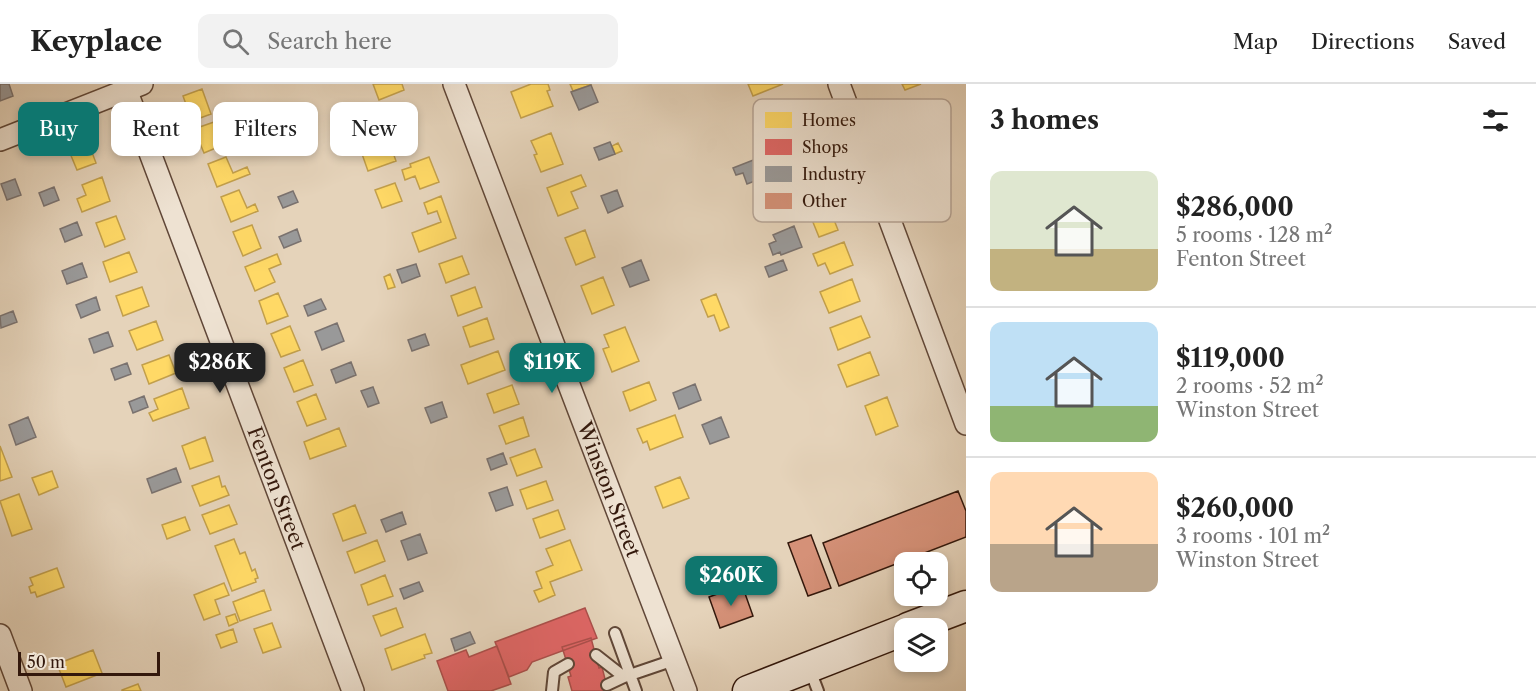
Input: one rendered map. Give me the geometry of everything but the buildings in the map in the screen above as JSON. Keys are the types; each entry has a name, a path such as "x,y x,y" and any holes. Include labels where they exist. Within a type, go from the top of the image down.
{"main road":[{"path":"935,618 966,606"},
{"path":"748,691 814,679 894,636"}],"street":[{"name":"Winston Street","path":"454,84 686,691"},
{"path":"838,84 844,99"},
{"path":"0,140 131,86"},
{"name":"Fenton Street","path":"131,86 353,691"},
{"path":"890,222 966,424"},
{"path":"0,635 21,691"}],"lane":[{"path":"615,633 627,676 636,691"},
{"path":"596,656 627,676"},
{"path":"607,685 674,660"},
{"path":"552,691 554,672 568,664"}]}
